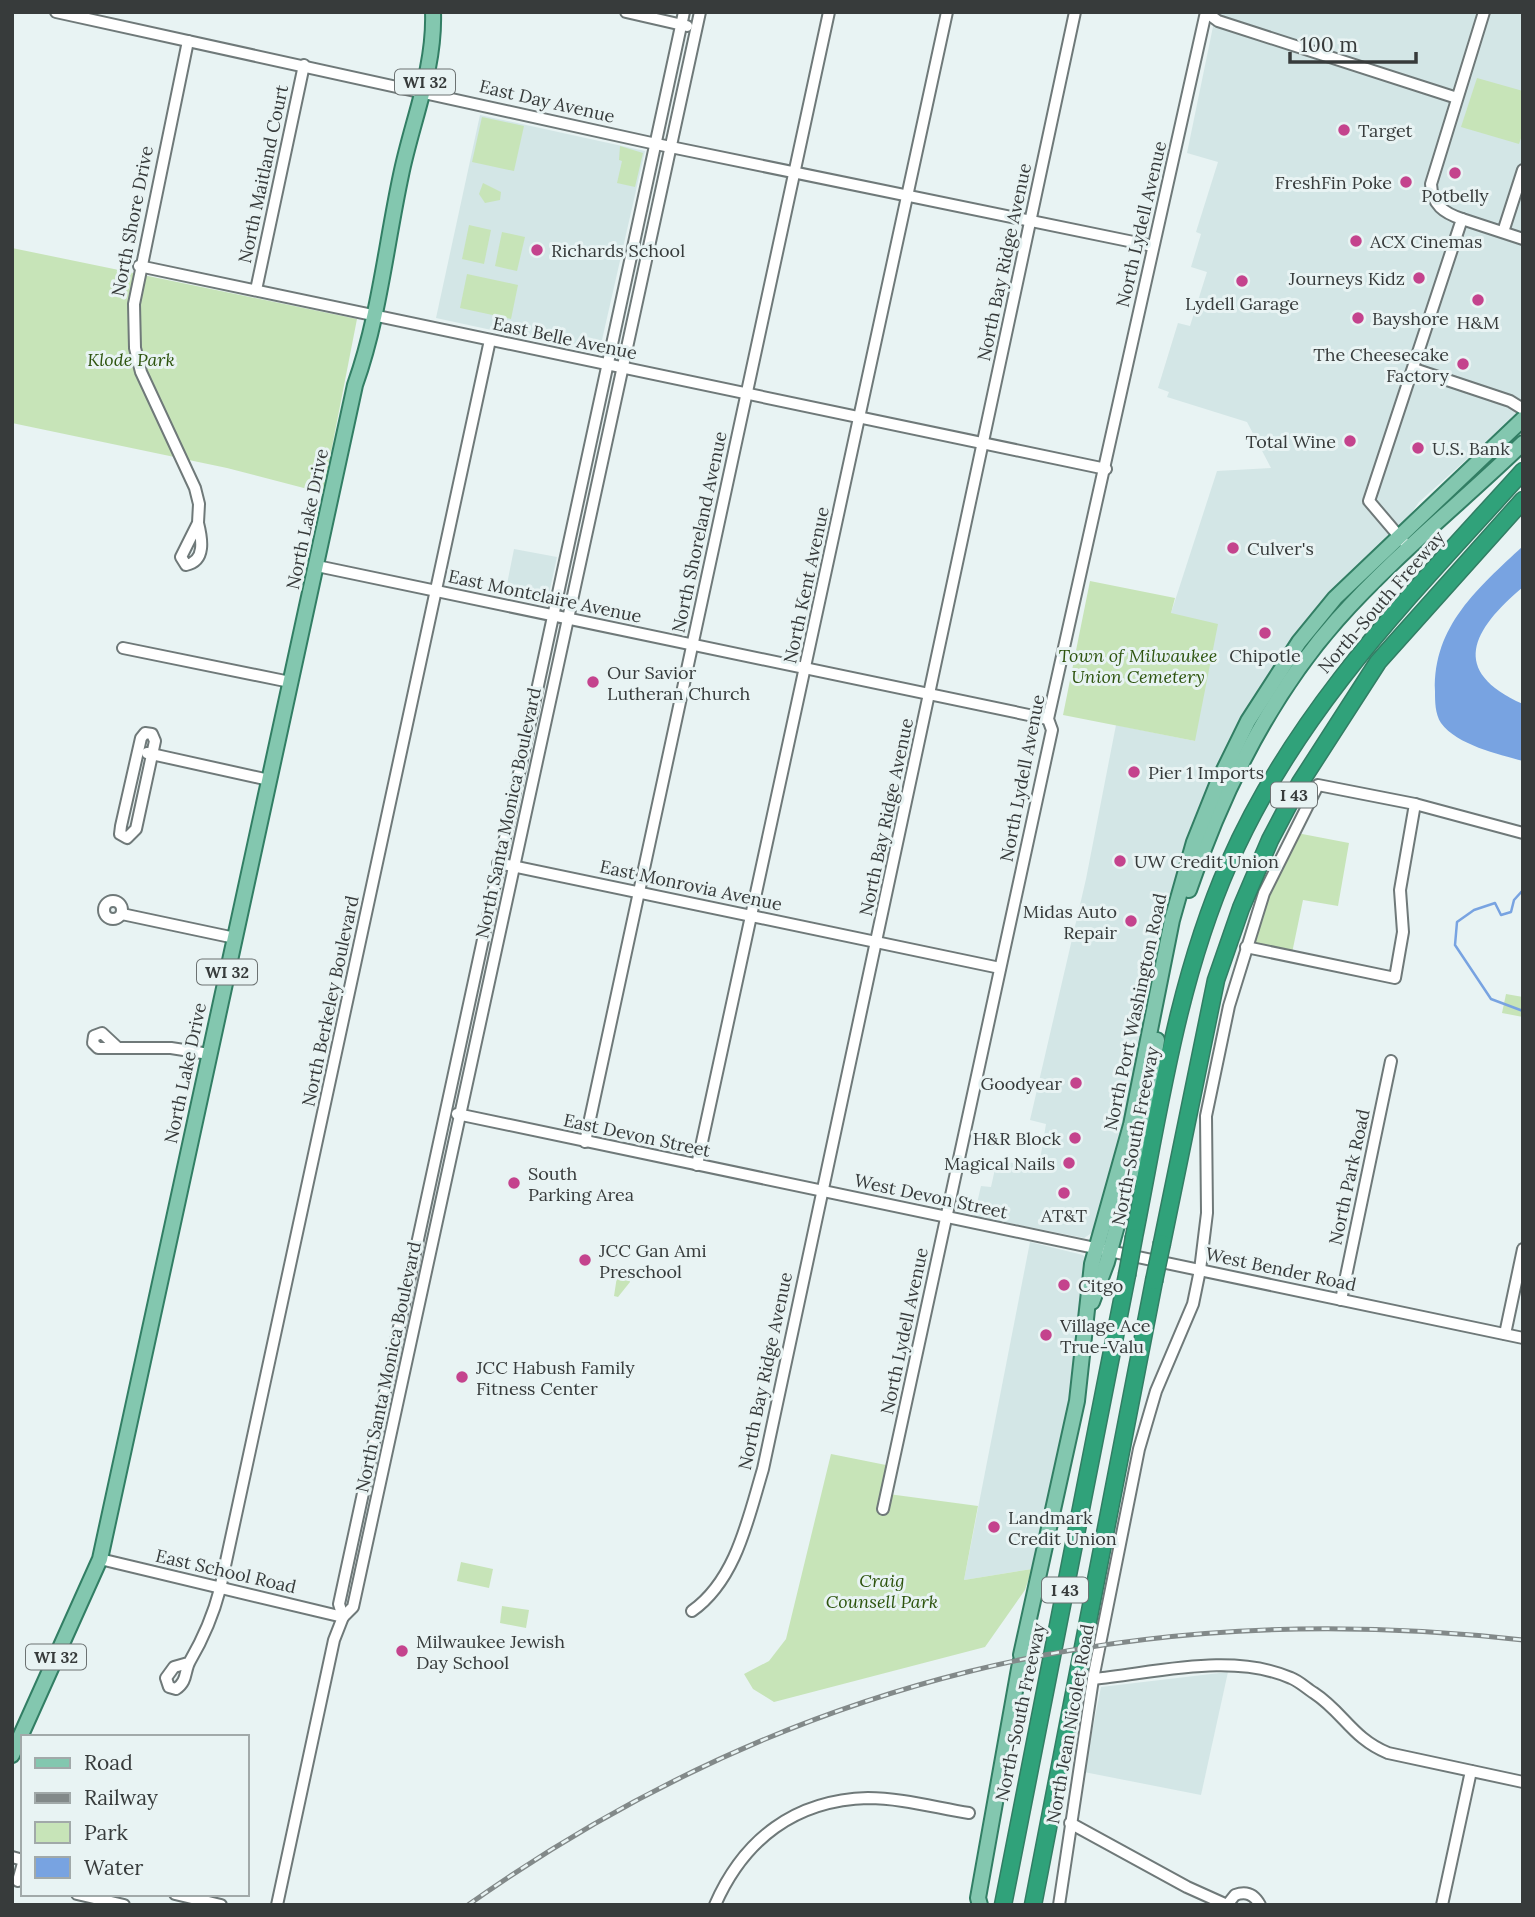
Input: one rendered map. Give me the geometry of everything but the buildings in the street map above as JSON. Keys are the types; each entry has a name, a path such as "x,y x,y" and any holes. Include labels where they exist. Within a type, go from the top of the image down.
{"highway":[{"name":"North-South Freeway","path":"1003,1905 1134,1237 1189,976 1228,863 1280,765 1319,705 1369,640 1523,471"},
{"name":"North-South Freeway","path":"1033,1905 1154,1280 1216,980 1241,908 1270,840 1307,772 1378,662 1523,500"}],"main road":[{"name":"North Lake Drive","path":"419,90 426,12"},
{"name":"North Lake Drive","path":"12,1755 100,1559 317,566 419,90 433,12"},
{"name":"North Port Washington Road","path":"977,1902 1020,1659 1071,1435 1088,1309 1131,1125 1172,920 1194,842 1218,782 1248,721 1299,642 1335,598 1523,419"},
{"name":"North Port Washington Road","path":"1103,1249 1139,1145 1174,950 1186,900 1207,840 1260,727 1336,621 1409,547 1523,443"}],"street":[{"name":"East Day Avenue","path":"57,12 656,144 1153,246"},
{"path":"626,12 697,28"},
{"name":"North Santa Monica Boulevard","path":"343,1617 339,1604 684,12"},
{"name":"North Santa Monica Boulevard","path":"277,1905 334,1640 343,1617 354,1607 700,12"},
{"name":"North Shoreland Avenue","path":"585,1142 829,12"},
{"name":"North Kent Avenue","path":"697,1165 947,12"},
{"name":"North Bay Ridge Avenue","path":"692,1611 708,1600 721,1581 750,1512 763,1469 1075,12"},
{"path":"1206,12 1218,21 1457,98"},
{"name":"North Lydell Avenue","path":"883,1509 1052,730 1048,719 1206,12"},
{"path":"1484,12 1431,184 1434,200 1441,209 1462,219 1523,239"},
{"name":"North Shore Drive","path":"188,41 139,266 134,304 135,348 151,396 195,488 199,504 198,523"},
{"name":"North Maitland Court","path":"256,290 304,65"},
{"path":"1503,232 1523,170"},
{"path":"1409,547 1369,501 1462,219"},
{"name":"East Belle Avenue","path":"139,266 1106,469"},
{"name":"North Berkeley Boulevard","path":"188,1663 212,1621 220,1589 490,340"},
{"path":"1414,369 1510,401 1523,409"},
{"name":"East Montclaire Avenue","path":"317,566 1048,719"},
{"path":"123,648 290,682"},
{"path":"148,733 155,737 136,829 127,838 120,834 121,826 138,752 143,734 148,733"},
{"path":"138,752 269,780"},
{"name":"North Jean Nicolet Road","path":"1059,1905 1093,1679 1139,1449 1156,1391 1193,1304 1200,1270 1207,1213 1206,1116 1229,1006 1246,947 1275,869 1318,785 1415,804"},
{"path":"1246,947 1395,978 1403,932 1400,890 1415,804 1523,834"},
{"name":"East Monrovia Avenue","path":"498,863 1000,968"},
{"path":"122,914 235,937"},
{"path":"117,1047 172,1048 209,1054"},
{"name":"North Park Road","path":"1341,1300 1391,1061"},
{"name":"East Devon Street","path":"446,1112 822,1191"},
{"name":"West Devon Street","path":"822,1191 1032,1235"},
{"name":"West Bender Road","path":"1032,1235 1523,1338"},
{"path":"1505,1334 1523,1249"},
{"name":"East School Road","path":"100,1559 343,1617"},
{"path":"1093,1679 1210,1667 1252,1667 1291,1678 1325,1700 1358,1738 1373,1748 1523,1782"},
{"path":"1442,1905 1471,1771"},
{"path":"715,1905 725,1882 744,1853 770,1830 800,1812 835,1801 870,1798 969,1813"},
{"path":"1070,1823 1187,1887 1227,1905 1234,1895 1246,1893 1260,1905"},
{"path":"86,1896 124,1905"},
{"path":"183,1896 221,1905"}],"shaded area":[{"name":"Bayshore","path":"1216,12 1523,12 1523,409 1419,502 1408,518 1335,589 1297,635 1252,701 1191,834 1176,877 1163,929 1133,1091 1093,1232 1084,1238 974,1216 981,1186 991,1187 997,1160 1013,1163 1015,1157 1040,1160 1046,1124 1030,1120 1086,879 1116,725 1195,741 1171,613 1217,471 1271,468 1247,422 1167,397 1169,392 1158,388 1178,323 1190,326 1207,272 1191,267 1201,234 1196,232 1218,162 1187,153"},
{"name":"Richards School","path":"480,115 645,151 599,353 436,318"},
{"path":"514,549 557,557 547,603 505,594"},
{"path":"1030,1242 1083,1255 1088,1260 1085,1319 1071,1392 1032,1569 964,1580"},
{"path":"1228,1672 1201,1795 1084,1772 1101,1687"}],"green space":[{"path":"1477,78 1523,91 1523,132 1519,144 1461,127"},
{"path":"482,117 524,126 514,171 472,162"},
{"path":"620,146 643,153 635,187 617,183 622,161 619,160"},
{"path":"483,183 501,192 500,200 485,203 479,194"},
{"path":"469,225 491,230 484,264 462,259"},
{"path":"502,232 525,237 517,271 495,266"},
{"name":"Klode Park","path":"12,248 357,319 323,493 227,468 12,423"},
{"path":"467,274 518,285 511,319 460,308"},
{"name":"Town of Milwaukee Union Cemetery","path":"1090,581 1175,598 1171,613 1218,624 1195,741 1063,715"},
{"path":"1297,833 1349,843 1338,906 1303,900 1292,953 1256,944 1254,941 1270,894"},
{"path":"1506,994 1523,997 1523,1017 1502,1013"},
{"path":"618,1270 626,1271 630,1282 618,1297 614,1296"},
{"name":"Craig Counsell Park","path":"831,1454 886,1465 881,1493 978,1506 964,1580 1032,1569 1025,1590 985,1647 774,1702 753,1689 744,1674 769,1661 786,1639"},
{"path":"461,1562 493,1569 489,1588 457,1581"},
{"path":"502,1606 529,1610 526,1628 500,1623"}],"water":[{"path":"1523,546 1523,587 1491,619 1481,634 1476,649 1477,664 1485,678 1500,691 1523,704 1523,761 1479,748 1448,731 1438,716 1435,691 1436,668 1450,628 1475,593"}],"waterway":[{"path":"1523,890 1514,900 1511,912 1501,915 1495,903 1474,910 1457,922 1455,945 1491,999 1523,1011"}],"railway":[{"path":"468,1905 589,1827 713,1762 840,1710 970,1671 1103,1645 1240,1631 1380,1629 1523,1640"}],"place":[{"name":"Target","path":"1344,130"},
{"name":"Potbelly","path":"1455,173"},
{"name":"FreshFin Poke","path":"1406,182"},
{"name":"ACX Cinemas","path":"1356,241"},
{"name":"Richards School","path":"537,250"},
{"name":"Journeys Kidz","path":"1419,278"},
{"name":"Lydell Garage","path":"1242,281"},
{"name":"H&M","path":"1478,300"},
{"name":"Bayshore","path":"1358,318"},
{"name":"The Cheesecake Factory","path":"1463,364"},
{"name":"Total Wine","path":"1350,441"},
{"name":"U.S. Bank","path":"1418,448"},
{"name":"Culver's","path":"1233,548"},
{"name":"Chipotle","path":"1265,633"},
{"name":"Our Savior Lutheran Church","path":"593,682"},
{"name":"Pier 1 Imports","path":"1134,772"},
{"name":"UW Credit Union","path":"1120,861"},
{"name":"Midas Auto Repair","path":"1131,921"},
{"name":"Goodyear","path":"1076,1083"},
{"name":"H&R Block","path":"1075,1138"},
{"name":"Magical Nails","path":"1069,1163"},
{"name":"South Parking Area","path":"514,1183"},
{"name":"AT&T","path":"1064,1193"},
{"name":"JCC Gan Ami Preschool","path":"585,1260"},
{"name":"Citgo","path":"1064,1285"},
{"name":"Village Ace True-Valu","path":"1046,1335"},
{"name":"JCC Habush Family Fitness Center","path":"462,1377"},
{"name":"Landmark Credit Union","path":"994,1527"},
{"name":"Milwaukee Jewish Day School","path":"402,1651"}]}
